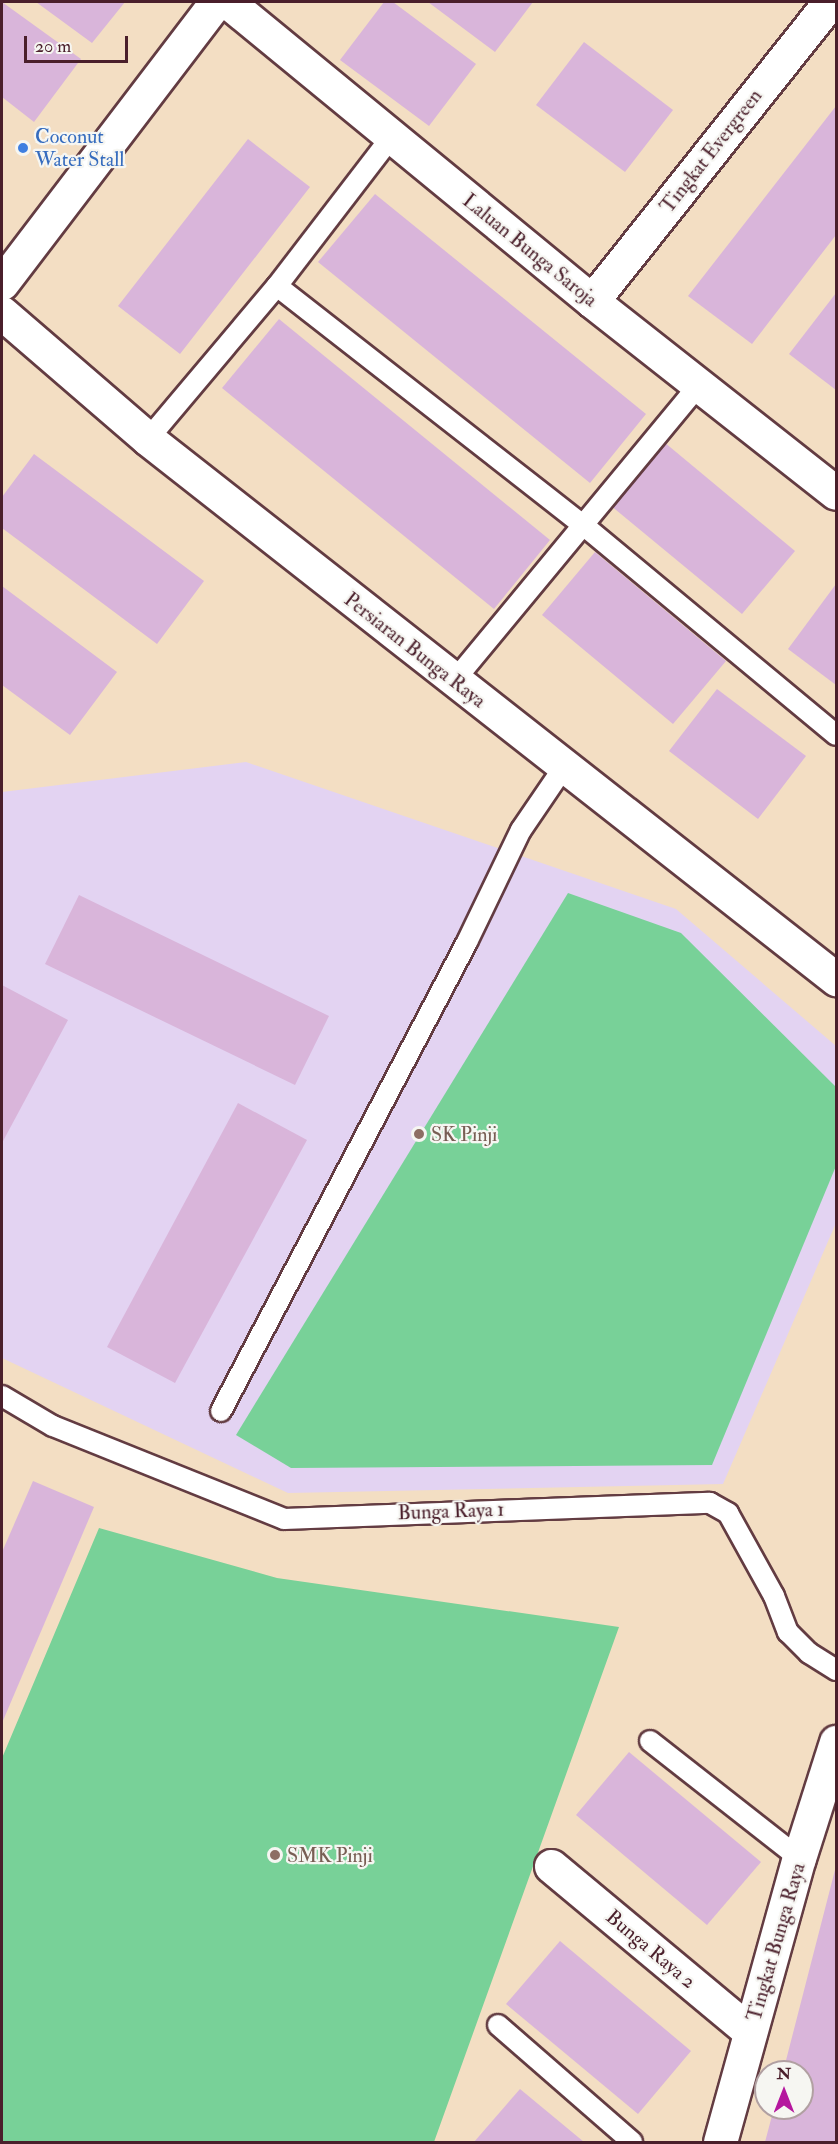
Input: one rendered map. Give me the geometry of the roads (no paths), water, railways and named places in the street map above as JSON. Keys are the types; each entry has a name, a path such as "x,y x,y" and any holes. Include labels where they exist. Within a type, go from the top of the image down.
{"street":[{"path":"2,283 216,2"},
{"name":"Laluan Bunga Saroja","path":"228,2 592,301 837,493"},
{"name":"Tingkat Evergreen","path":"592,301 832,5"},
{"name":"Persiaran Bunga Raya","path":"2,313 148,439 837,979"},
{"name":"Tingkat Bunga Raya","path":"720,2142 799,1858 837,1742"},
{"name":"Bunga Raya 2","path":"551,1866 750,2032"}],"lane":[{"path":"148,439 277,286 392,136"},
{"path":"277,286 582,524 837,735"},
{"path":"454,681 699,385"},
{"path":"221,1411 467,942 521,830 564,767"},
{"name":"Bunga Raya 1","path":"2,1396 53,1425 284,1520 710,1503 728,1513 774,1596 788,1632 809,1653 837,1670"},
{"path":"650,1741 799,1858"},
{"path":"498,2025 633,2142"}],"place":[{"name":"Coconut Water Stall","path":"23,148"},
{"name":"SK Pinji","path":"419,1134"},
{"name":"SMK Pinji","path":"275,1855"}]}
